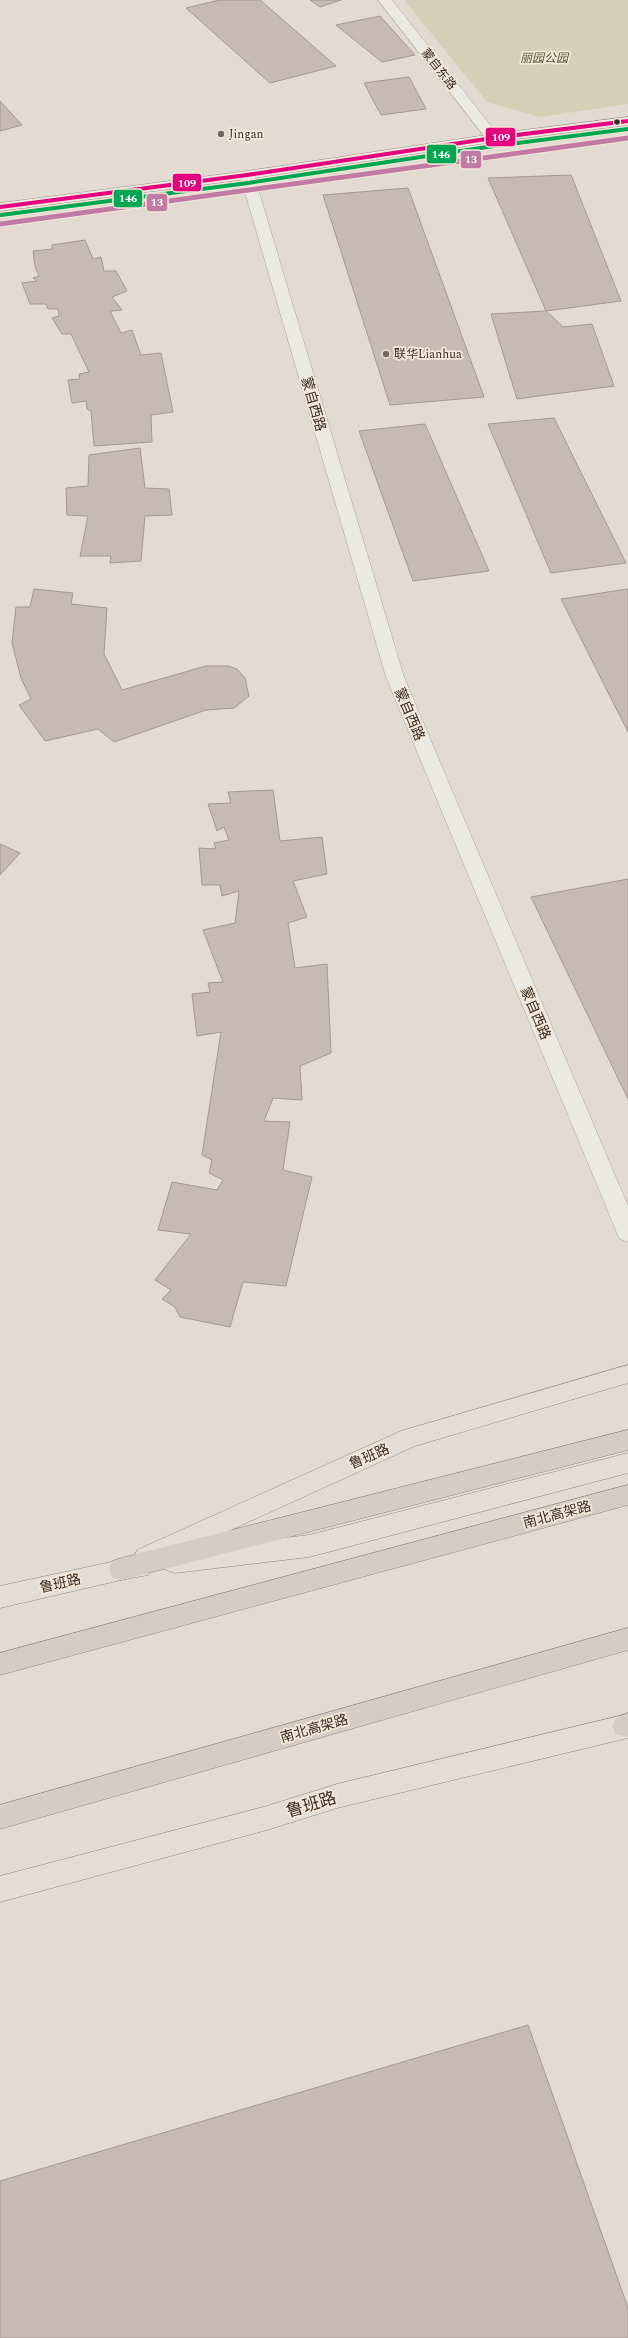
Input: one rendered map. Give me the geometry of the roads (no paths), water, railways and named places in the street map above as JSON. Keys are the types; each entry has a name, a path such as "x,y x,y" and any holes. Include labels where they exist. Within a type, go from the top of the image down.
{"highway":[{"path":"121,1569 628,1440"},
{"name":"南北高架路","path":"0,1664 628,1495"},
{"name":"南北高架路","path":"0,1817 628,1639"}],"main road":[{"name":"鲁班路","path":"121,1569 409,1438 628,1374"},
{"name":"鲁班路","path":"0,1597 121,1569 309,1546 628,1463"},
{"name":"鲁班路","path":"0,1889 266,1818 337,1796 627,1725"}],"street":[{"name":"蒙自东路","path":"385,0 493,138"},
{"path":"0,207 247,175 493,138 628,121"},
{"name":"蒙自西路","path":"247,175 395,677 628,1233"}],"place":[{"name":"Jingan","path":"221,134"},
{"name":"联华Lianhua","path":"386,354"}],"park label":[{"name":"丽园公园","path":"544,58"}]}
